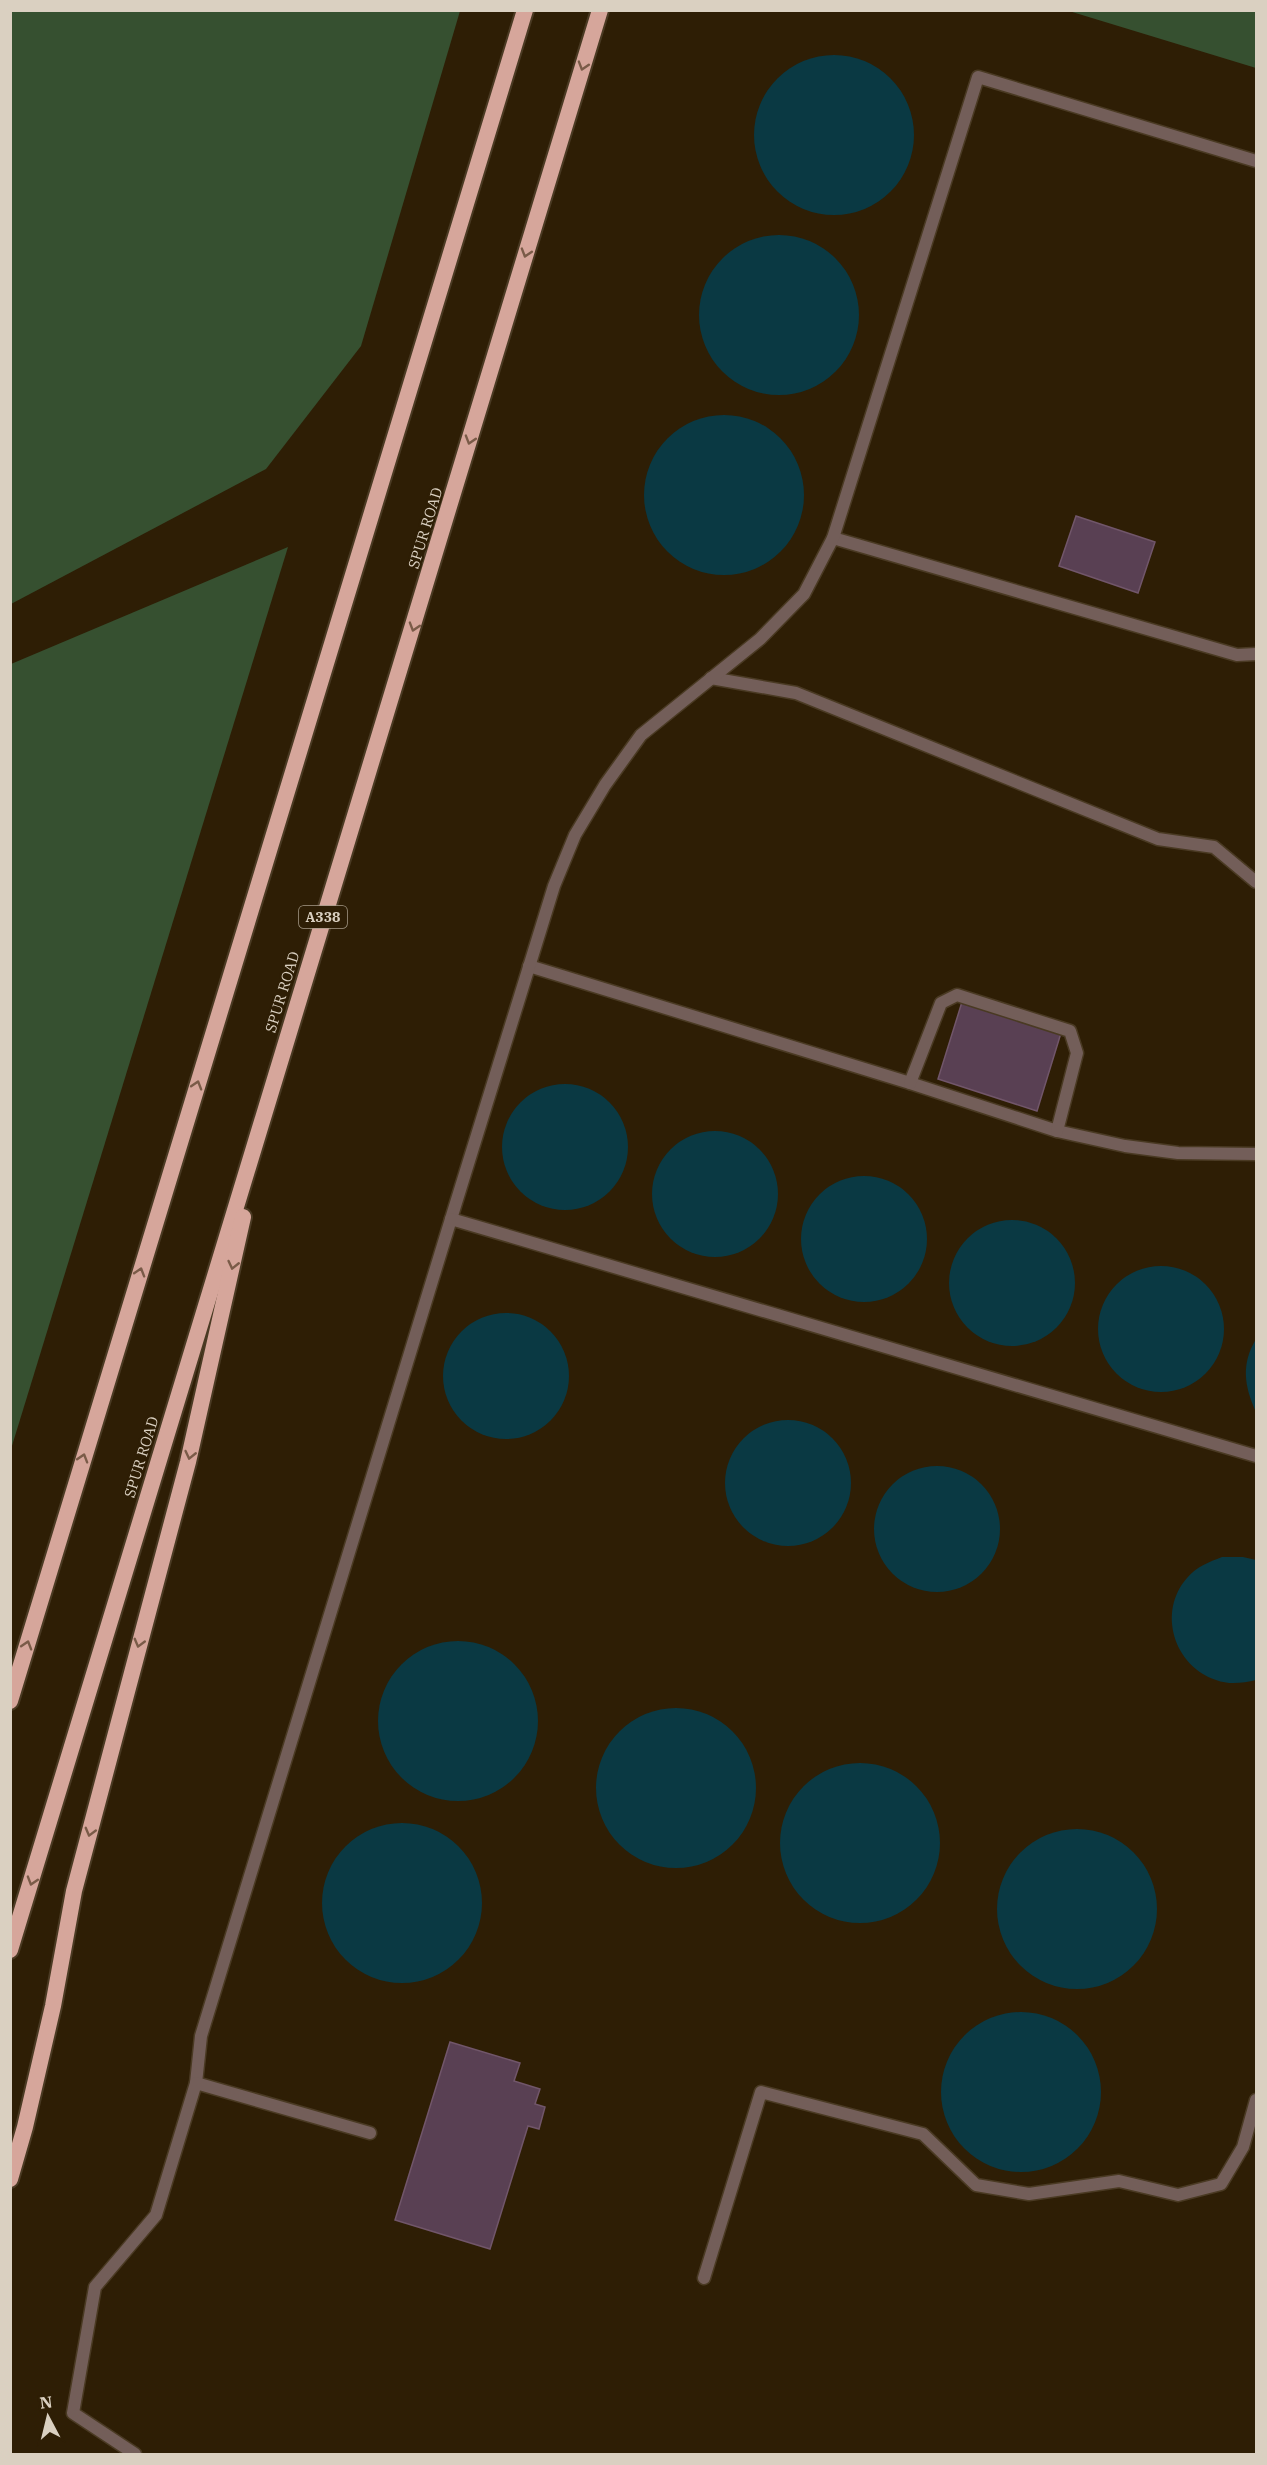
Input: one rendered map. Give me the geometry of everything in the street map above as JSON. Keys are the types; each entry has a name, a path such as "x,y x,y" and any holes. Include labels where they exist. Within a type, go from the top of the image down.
{"highway":[{"path":"10,1701 525,10"},
{"name":"SPUR ROAD","path":"10,1950 600,10"},
{"path":"10,2179 25,2127 50,2017 74,1891 188,1462 273,1085"}],"lane":[{"path":"135,2454 73,2413 95,2287 156,2215 196,2083 201,2036 529,966 554,886 575,835 605,785 641,735 760,639 804,594 833,538 978,77 1257,161"},
{"path":"833,538 1237,655 1257,654"},
{"path":"711,678 796,693 1158,838 1214,847 1257,882"},
{"path":"529,966 910,1083 1057,1131 1125,1146 1178,1153 1257,1154"},
{"path":"910,1083 941,1004 957,995 1070,1031 1077,1053 1057,1131"},
{"path":"451,1219 1257,1456"},
{"path":"196,2083 370,2133"},
{"path":"704,2278 761,2092 923,2134 976,2185 1029,2194 1119,2181 1178,2195 1221,2184 1243,2147 1257,2100"}],"green space":[{"path":"11,10 460,11 361,346 266,469 11,604"},
{"path":"1069,11 1256,11 1256,68"},
{"path":"288,547 11,1449 11,664"}],"water":[{"path":"834,55 865,61 891,78 908,104 914,135 908,166 891,192 865,209 834,215 803,209 777,192 760,166 754,135 760,104 777,78 803,61"},
{"path":"779,235 810,241 836,258 853,284 859,315 853,346 836,372 810,389 779,395 748,389 722,372 705,346 699,315 705,284 722,258 748,241"},
{"path":"724,415 755,421 781,438 798,464 804,495 798,526 781,552 755,569 724,575 693,569 667,552 650,526 644,495 650,464 667,438 693,421"},
{"path":"565,1084 589,1088 610,1102 624,1123 628,1147 624,1171 610,1192 589,1206 565,1210 541,1206 520,1192 506,1171 502,1147 506,1123 520,1102 541,1088"},
{"path":"715,1131 739,1135 760,1149 774,1170 778,1194 774,1218 760,1239 739,1253 715,1257 691,1253 670,1239 656,1218 652,1194 656,1170 670,1149 691,1135"},
{"path":"864,1176 888,1180 909,1194 923,1215 927,1239 923,1263 909,1284 888,1298 864,1302 840,1298 819,1284 805,1263 801,1239 805,1215 819,1194 840,1180"},
{"path":"1012,1220 1036,1225 1057,1238 1070,1259 1075,1283 1070,1307 1057,1328 1036,1341 1012,1346 988,1341 967,1328 954,1307 949,1283 954,1259 967,1238 988,1225"},
{"path":"1161,1266 1185,1270 1206,1284 1220,1305 1224,1329 1220,1353 1206,1374 1185,1388 1161,1392 1137,1388 1116,1374 1102,1353 1098,1329 1102,1305 1116,1284 1137,1270"},
{"path":"506,1313 530,1317 551,1331 565,1352 569,1376 565,1400 551,1421 530,1435 506,1439 482,1435 461,1421 447,1400 443,1376 447,1352 461,1331 482,1317"},
{"path":"1256,1339 1256,1412 1247,1384 1246,1366"},
{"path":"788,1420 812,1424 833,1438 847,1459 851,1483 847,1507 833,1528 812,1542 788,1546 764,1542 743,1528 729,1507 725,1483 729,1459 743,1438 764,1424"},
{"path":"937,1466 961,1470 982,1484 996,1505 1000,1529 996,1553 982,1574 961,1588 937,1592 913,1588 892,1574 878,1553 874,1529 878,1505 892,1484 913,1470"},
{"path":"1222,1557 1243,1557 1256,1560 1256,1680 1226,1683 1201,1673 1180,1651 1174,1636 1173,1606 1178,1592 1194,1571"},
{"path":"458,1641 489,1647 515,1664 532,1690 538,1721 532,1752 515,1778 489,1795 458,1801 427,1795 401,1778 384,1752 378,1721 384,1690 401,1664 427,1647"},
{"path":"676,1708 707,1714 733,1731 750,1757 756,1788 750,1819 733,1845 707,1862 676,1868 645,1862 619,1845 602,1819 596,1788 602,1757 619,1731 645,1714"},
{"path":"860,1763 891,1769 917,1786 934,1812 940,1843 934,1874 917,1900 891,1917 860,1923 829,1917 803,1900 786,1874 780,1843 786,1812 803,1786 829,1769"},
{"path":"402,1823 433,1829 459,1846 476,1872 482,1903 476,1934 459,1960 433,1977 402,1983 371,1977 345,1960 328,1934 322,1903 328,1872 345,1846 371,1829"},
{"path":"1077,1829 1108,1835 1134,1852 1151,1878 1157,1909 1151,1940 1134,1966 1108,1983 1077,1989 1046,1983 1020,1966 1003,1940 997,1909 1003,1878 1020,1852 1046,1835"},
{"path":"1021,2012 1052,2018 1078,2035 1095,2061 1101,2092 1095,2123 1078,2149 1052,2166 1021,2172 990,2166 964,2149 947,2123 941,2092 947,2061 964,2035 990,2018"}],"building":[{"path":"1076,516 1155,542 1138,593 1059,566"},
{"path":"962,1002 1061,1033 1037,1111 938,1079"},
{"path":"450,2042 520,2063 514,2081 540,2089 535,2104 545,2107 539,2129 528,2126 490,2249 395,2220"}]}
